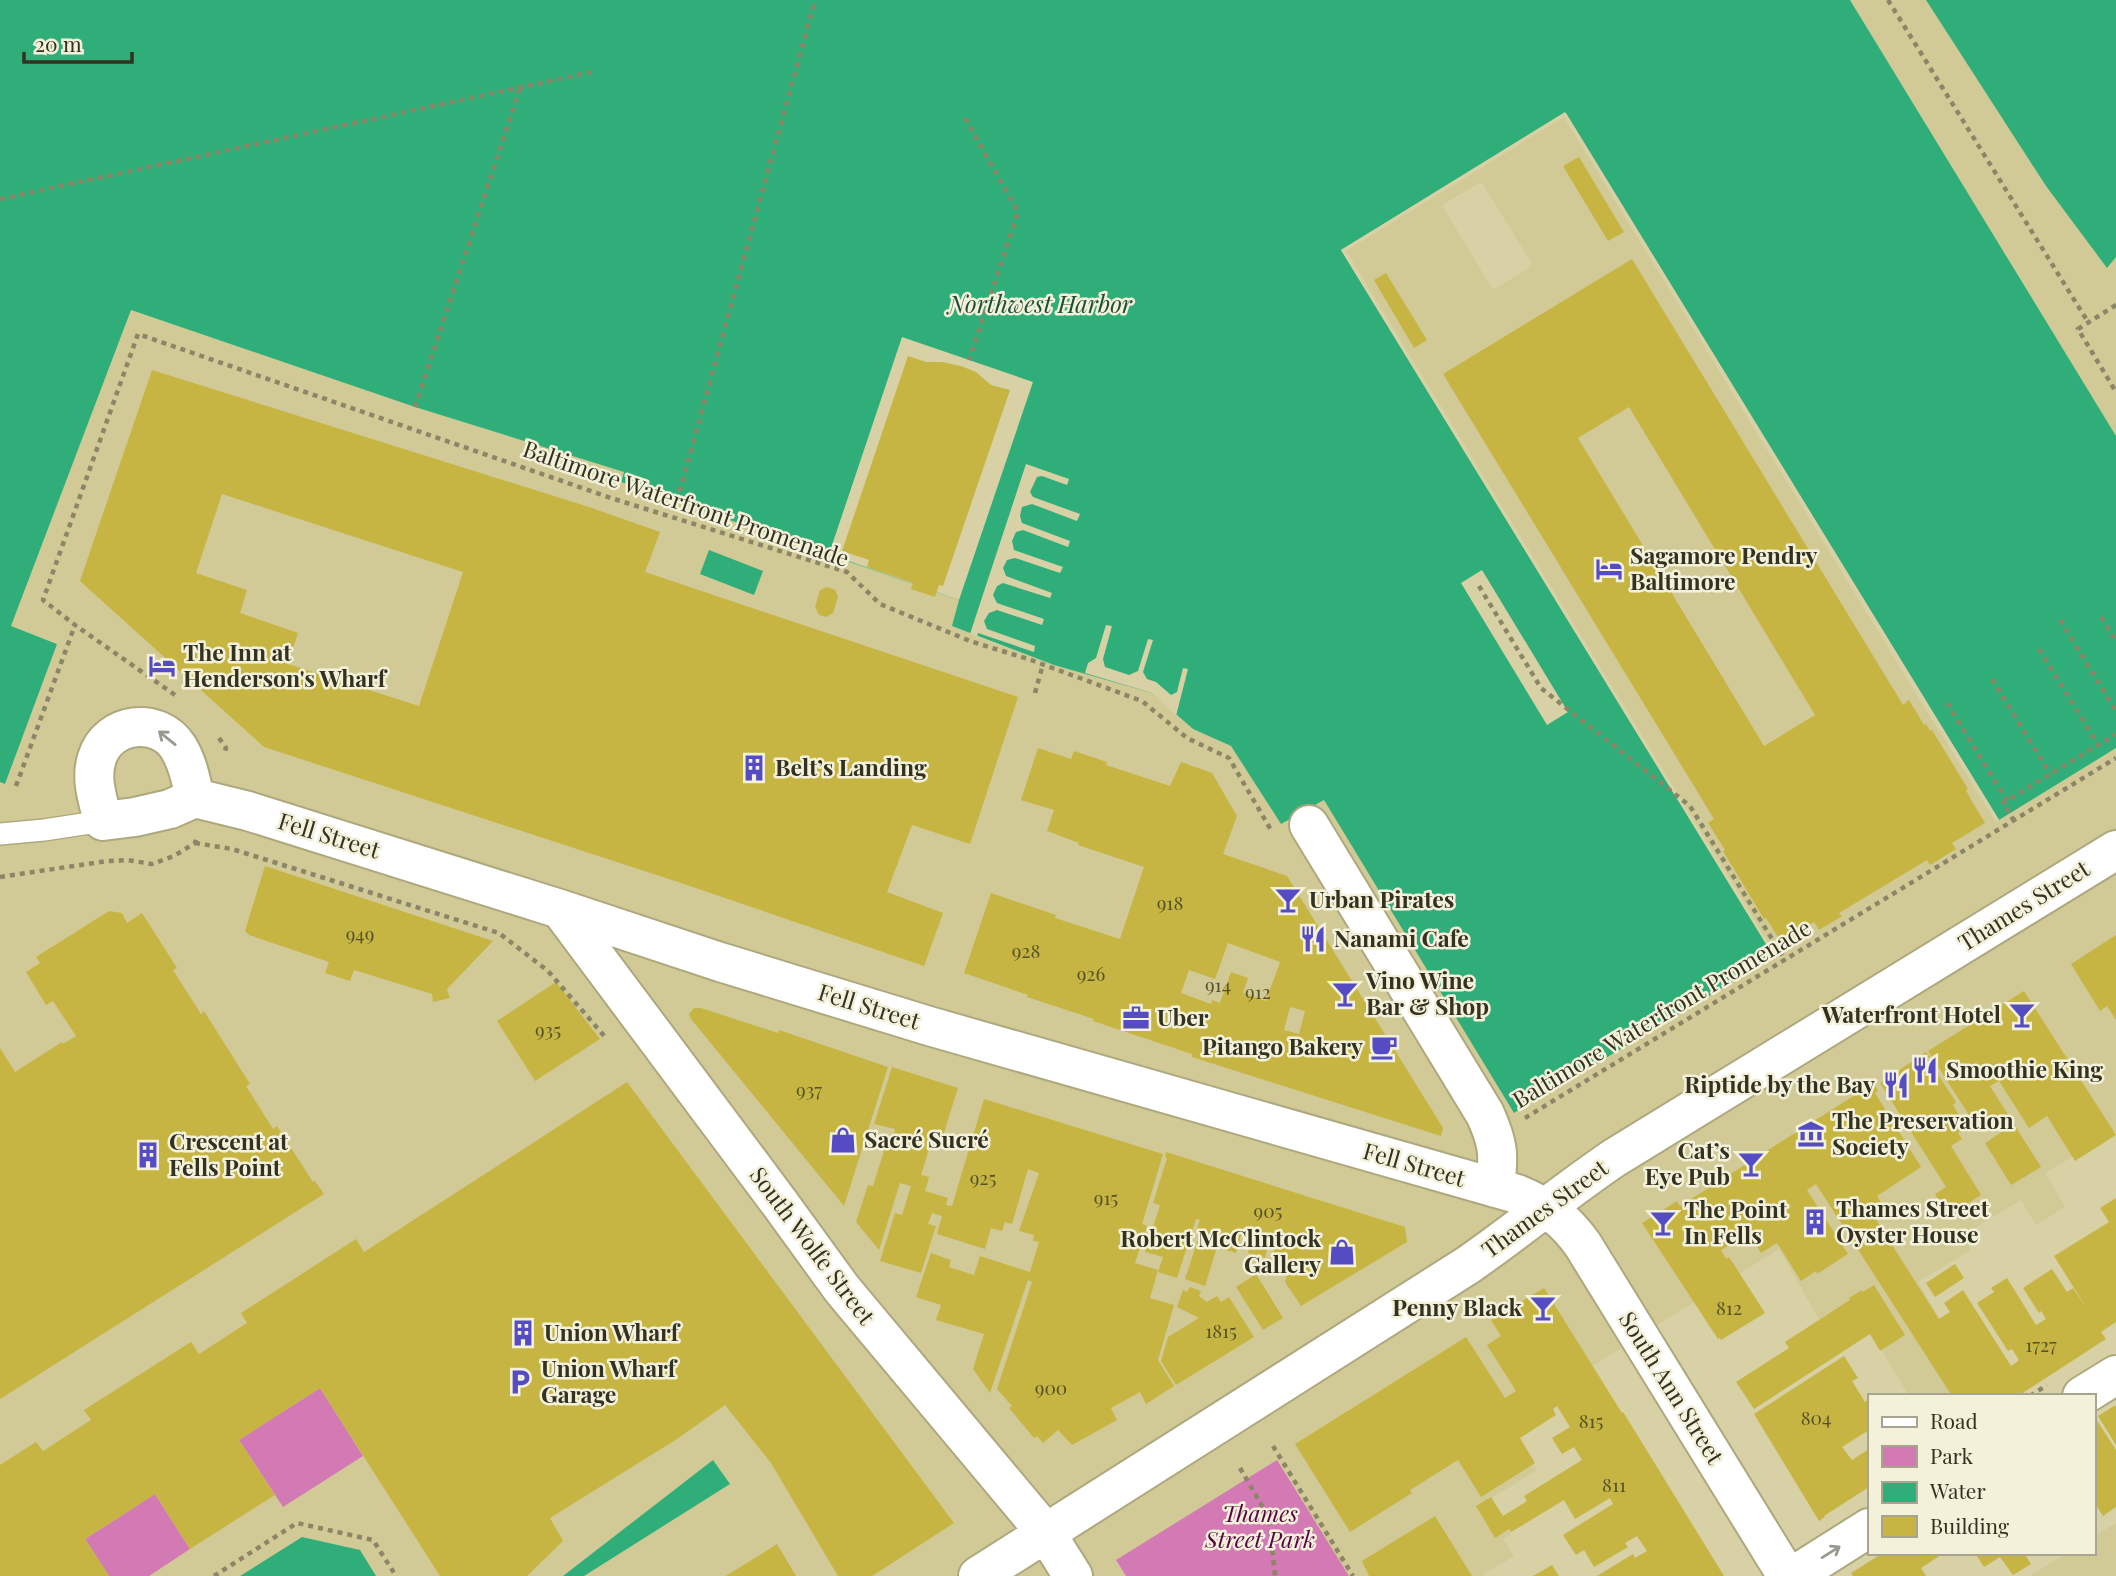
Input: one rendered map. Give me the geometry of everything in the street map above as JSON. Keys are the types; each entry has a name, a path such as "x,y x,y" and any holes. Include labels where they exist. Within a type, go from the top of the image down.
{"street":[{"path":"140,726 162,731 176,745 187,764 195,798 158,812 103,821 94,786 98,755 107,740 121,730 140,726"},
{"name":"Fell Street","path":"195,798 248,811 929,1026 1517,1194 1546,1207"},
{"path":"1295,827 1485,1114 1494,1133 1499,1160 1495,1188"},
{"name":"Thames Street","path":"978,1576 1468,1265 1614,1158 2116,850"},
{"name":"South Wolfe Street","path":"560,909 842,1289 1046,1533 1073,1576"},
{"name":"South Ann Street","path":"1546,1207 1583,1245 1787,1576"},
{"path":"2085,1394 2116,1375"},
{"path":"1793,1576 1868,1529"}],"lane":[{"path":"0,835 103,821"}],"path":[{"path":"677,501 815,0"},
{"path":"1888,0 2088,322"},
{"path":"0,199 592,72"},
{"path":"415,407 520,88"},
{"path":"965,118 1018,212 969,360"},
{"path":"2116,306 2078,329 2116,392"},
{"name":"Baltimore Waterfront Promenade","path":"180,698 43,600 138,334 611,498 847,572 880,604 970,641 1043,664 1142,701 1187,737 1229,758 1273,833 1295,827"},
{"path":"1479,586 1541,688 1690,806 1785,960"},
{"path":"2101,617 2116,641"},
{"path":"2060,620 2116,711"},
{"path":"16,786 75,625"},
{"path":"2039,649 2098,745"},
{"path":"1035,693 1043,664"},
{"path":"1992,679 2050,774"},
{"path":"1947,703 2007,801"},
{"path":"215,734 226,748 222,764"},
{"path":"2014,821 2003,803 2116,734"},
{"name":"Baltimore Waterfront Promenade","path":"1525,1118 2116,758"},
{"path":"0,877 107,861 127,860 152,864 174,856 195,843 232,849 499,933 548,971 609,1042"},
{"path":"1273,1447 1353,1576"},
{"path":"1240,1468 1261,1503 1270,1527 1275,1576"},
{"path":"214,1576 297,1524 373,1540 396,1576"}],"shaded area":[{"path":"1850,0 1926,0 2046,186 2106,267 2116,257 2116,436"},
{"path":"1565,112 1999,820 2116,748 2116,1131 2045,1173 2065,1207 2036,1225 2021,1200 1963,1235 1971,1250 1918,1282 1984,1394 1908,1394 1854,1303 1821,1323 1779,1249 1562,1385 1510,1427 1537,1470 1490,1499 1511,1535 1503,1539 1514,1556 1484,1576 1349,1576 1276,1460 1116,1561 1126,1576 376,1576 360,1550 302,1537 240,1576 0,1576 0,782 5,784 57,643 11,626 130,310 415,407 624,472 622,482 959,600 977,637 1054,665 1152,693 1193,729 1231,746 1281,824 1324,799 1514,1113 1341,250"},
{"path":"2116,1523 2116,1576 2030,1576 2064,1555 2095,1555 2095,1536"}],"green space":[{"path":"320,1388 363,1456 283,1507 239,1440"},
{"name":"Thames Street Park","path":"1277,1460 1349,1576 1126,1576 1116,1560"},
{"path":"155,1494 190,1549 149,1576 109,1576 85,1539"}],"water":[{"name":"Northwest Harbor","path":"0,0 1850,0 2116,436 2116,748 1999,820 1566,113 1341,250 1774,957 1514,1113 1324,800 1281,824 1231,746 1193,729 1152,693 1054,665 952,626 959,600 621,482 624,472 415,407 131,310 11,626 57,644 5,784 0,782"},
{"path":"1926,0 2116,0 2116,257 2107,268 2046,186"},
{"path":"709,550 763,571 754,595 700,574"},
{"path":"713,1460 730,1484 584,1576 563,1576"},
{"path":"302,1537 360,1550 376,1576 240,1576"}],"pier":[{"path":"1565,112 1999,820 1996,822 1920,700 1564,117 1346,251 1777,956 1774,957 1341,250"},
{"path":"1479,183 1483,184 1532,264 1495,289 1491,287 1443,207"},
{"path":"902,337 1033,382 959,600 829,554"},
{"path":"1026,464 1069,479 1067,485 1042,476 1037,477 1030,492 1033,497 1080,514 1077,521 1032,504 1022,507 1022,523 1070,541 1068,547 1023,530 1016,532 1012,541 1014,550 1063,567 1060,573 1015,558 1007,560 1003,568 1006,576 1052,593 1050,598 1003,583 997,586 993,595 997,603 1044,619 1042,625 997,610 989,613 984,621 987,629 1035,646 1034,652 978,633 977,637 970,634"},
{"path":"1482,570 1568,712 1547,725 1461,583"},
{"path":"1106,625 1112,626 1103,659 1105,667 1129,675 1138,671 1148,639 1153,640 1143,672 1147,679 1156,682 1171,695 1177,692 1183,668 1188,669 1176,716 1152,693 1085,673 1088,663 1096,658"}],"building":[{"path":"1579,157 1624,232 1608,241 1563,166"},
{"name":"Sagamore Pendry Baltimore","path":"1632,259 1903,705 1909,700 1924,725 1932,730 1985,823 1952,843 1956,849 1930,865 1927,860 1839,913 1842,916 1819,930 1814,922 1781,942 1723,851 1725,850 1708,823 1714,819 1443,374","holes":["1629,407 1815,715 1764,746 1578,438"]},
{"path":"1386,273 1427,340 1414,348 1374,280"},
{"path":"908,356 926,362 961,366 976,372 991,385 1010,390 943,586 939,585 935,597 911,589 913,583 867,567 869,560 842,551"},
{"path":"152,370 589,507 660,532 645,572 1018,697 970,844 912,825 887,892 943,913 924,966 681,883 264,747 80,581","holes":["222,494 463,572 419,706 288,664 298,633 240,613 247,590 196,573"]},
{"path":"827,587 835,590 838,597 833,613 826,617 819,615 815,607 820,590"},
{"path":"1038,748 1071,759 1074,751 1107,762 1106,765 1170,786 1181,762 1212,773 1237,816 1223,854 1287,876 1443,1128 1441,1136 1192,1057 1192,1054 964,973 991,893 1120,939 1144,867 1078,845 1079,843 1047,831 1054,810 1021,800","holes":["1228,943 1280,962 1266,1001 1243,993 1248,978 1231,972 1220,1003 1212,1000 1211,1004 1181,993 1189,970 1215,979","1290,1007 1305,1011 1299,1034 1284,1030"]},
{"path":"265,866 493,941 447,989 450,998 433,1002 432,994 354,970 350,981 325,973 329,962 249,935 245,931"},
{"name":"Crescent at Fells Point","path":"109,911 122,913 127,923 142,913 177,968 173,970 201,1014 204,1011 250,1084 246,1086 273,1129 277,1126 313,1182 315,1181 324,1194 0,1399 0,1048 15,1072 76,1036 53,1001 46,1005 26,972 40,963 36,957"},
{"path":"2116,935 2116,1020 2107,1006 2100,1011 2071,964"},
{"path":"556,982 600,1039 535,1081 497,1021"},
{"path":"2024,991 2116,1135 2075,1161 2047,1116 2029,1128 1999,1081 1990,1086 2041,1167 2011,1185 1985,1143 2003,1131 1993,1114 1976,1126 1928,1051"},
{"path":"694,1008 778,1033 779,1030 888,1067 844,1206 691,1019 689,1014"},
{"path":"1926,1052 1930,1057 1927,1058 1956,1102 1953,1105 1966,1127 1958,1133 1962,1139 1951,1146 1981,1195 1948,1216 1935,1194 1946,1187 1880,1083"},
{"path":"892,1067 958,1088 942,1139 933,1136 921,1175 929,1177 925,1191 948,1198 946,1205 952,1206 984,1099 1163,1154 1142,1224 1147,1226 1135,1263 1158,1270 1150,1298 1174,1305 1158,1360 1174,1386 1146,1404 1140,1392 1111,1408 1117,1420 1072,1445 1058,1430 1043,1443 1037,1436 1034,1438 997,1389 1032,1282 1028,1280 990,1393 973,1369 984,1334 936,1320 941,1305 916,1297 931,1253 951,1260 949,1267 974,1275 980,1256 1030,1272 1039,1242 1033,1241 1034,1235 1019,1231 1039,1173 1028,1169 1012,1224 1005,1222 1002,1231 991,1228 985,1249 937,1234 942,1216 932,1213 928,1224 936,1226 921,1273 880,1261 895,1213 902,1215 911,1186 900,1183 879,1250 856,1222 868,1185 873,1186 889,1135 893,1136 895,1129 874,1124"},
{"name":"Union Wharf","path":"627,1082 954,1523 872,1576 838,1576 771,1463 725,1405 677,1439 550,1518 563,1541 527,1576 440,1576 320,1388 239,1440 275,1495 190,1549 155,1494 85,1539 109,1576 0,1576 0,1465 36,1442 43,1451 91,1420 84,1410 191,1342 199,1354 247,1323 241,1313 356,1239 364,1252"},
{"path":"1874,1083 1878,1091 1875,1093 1921,1167 1877,1196 1886,1211 1875,1218 1939,1319 1950,1312 1944,1303 1963,1290 2011,1366 2014,1364 2019,1360 2012,1349 2008,1351 1977,1303 1994,1292 1991,1288 2007,1278 2036,1325 2046,1319 2023,1288 2052,1269 2067,1292 2073,1288 2089,1312 2054,1256 2109,1222 2100,1208 2116,1198 2116,1322 2101,1332 2106,1339 2021,1394 1951,1394 1816,1184 1807,1190 1848,1254 1801,1281 1777,1243 1761,1253 1750,1235 1721,1250 1726,1259 1729,1257 1765,1313 1721,1340 1642,1223 1677,1201 1680,1206"},
{"path":"1166,1152 1405,1227 1407,1242 1301,1306 1285,1282 1291,1262 1289,1261 1288,1265 1272,1260 1276,1241 1280,1237 1271,1234 1265,1258 1248,1253 1249,1249 1246,1248 1251,1231 1243,1228 1236,1253 1217,1247 1205,1286 1185,1279 1200,1233 1196,1232 1200,1220 1196,1219 1177,1278 1158,1272 1163,1257 1145,1252 1160,1205 1153,1203 1167,1158"},
{"path":"1955,1264 1964,1278 1935,1297 1926,1283"},
{"path":"1256,1274 1283,1318 1263,1330 1236,1287"},
{"path":"1874,1285 1905,1335 1880,1351 1870,1334 1754,1409 1736,1382 1789,1348 1785,1342 1850,1300 1849,1298"},
{"path":"1190,1287 1201,1291 1199,1296 1207,1302 1217,1296 1221,1302 1229,1297 1254,1337 1176,1385 1161,1361 1168,1337 1199,1318 1177,1307 1183,1290 1187,1292"},
{"path":"1544,1288 1724,1576 1597,1576 1633,1554 1635,1558 1647,1551 1637,1536 1625,1543 1628,1547 1594,1567 1584,1550 1576,1555 1563,1535 1613,1504 1610,1498 1575,1519 1564,1500 1511,1532 1509,1529 1495,1538 1476,1506 1491,1497 1503,1516 1527,1501 1524,1496 1582,1460 1574,1447 1562,1454 1552,1438 1570,1427 1557,1406 1553,1409 1556,1415 1520,1438 1535,1463 1481,1497 1458,1460 1350,1532 1295,1444 1466,1337 1505,1398 1516,1391 1487,1345 1501,1336 1491,1320"},
{"path":"1844,1356 1858,1378 1852,1381 1865,1402 1868,1400 1868,1431 1842,1447 1852,1460 1868,1450 1868,1488 1819,1521 1754,1414"},
{"path":"2116,1406 2116,1445 2098,1416"},
{"path":"2095,1420 2116,1450 2116,1507 2103,1516 2095,1503"},
{"path":"1435,1516 1472,1576 1369,1576 1362,1561"},
{"path":"777,1544 796,1576 726,1576"},
{"path":"1880,1555 1941,1555 1921,1568 1926,1576 1853,1576 1851,1573"},
{"path":"1976,1555 2025,1555 2031,1564 2013,1575 2000,1557 1984,1567"},
{"path":"1552,1565 1559,1576 1533,1576"}],"place":[{"name":"Sagamore Pendry Baltimore","path":"1609,569"},
{"name":"The Inn at Henderson's Wharf","path":"162,666"},
{"name":"Belt’s Landing","path":"754,768"},
{"name":"Urban Pirates","path":"1288,900"},
{"name":"Nanami Cafe","path":"1313,939"},
{"name":"Vino Wine Bar & Shop","path":"1345,994"},
{"name":"Waterfront Hotel","path":"2022,1015"},
{"name":"Uber","path":"1136,1018"},
{"name":"Pitango Bakery","path":"1384,1047"},
{"name":"Smoothie King","path":"1925,1070"},
{"name":"Riptide by the Bay","path":"1896,1085"},
{"name":"The Preservation Society","path":"1811,1134"},
{"name":"Sacré Sucré","path":"843,1140"},
{"name":"Crescent at Fells Point","path":"148,1155"},
{"name":"Cat’s Eye Pub","path":"1751,1164"},
{"name":"Thames Street Oyster House","path":"1815,1222"},
{"name":"The Point In Fells","path":"1663,1223"},
{"name":"Robert McClintock Gallery","path":"1342,1252"},
{"name":"Penny Black","path":"1543,1308"},
{"name":"Union Wharf","path":"523,1333"},
{"name":"Union Wharf Garage","path":"520,1382"}]}
